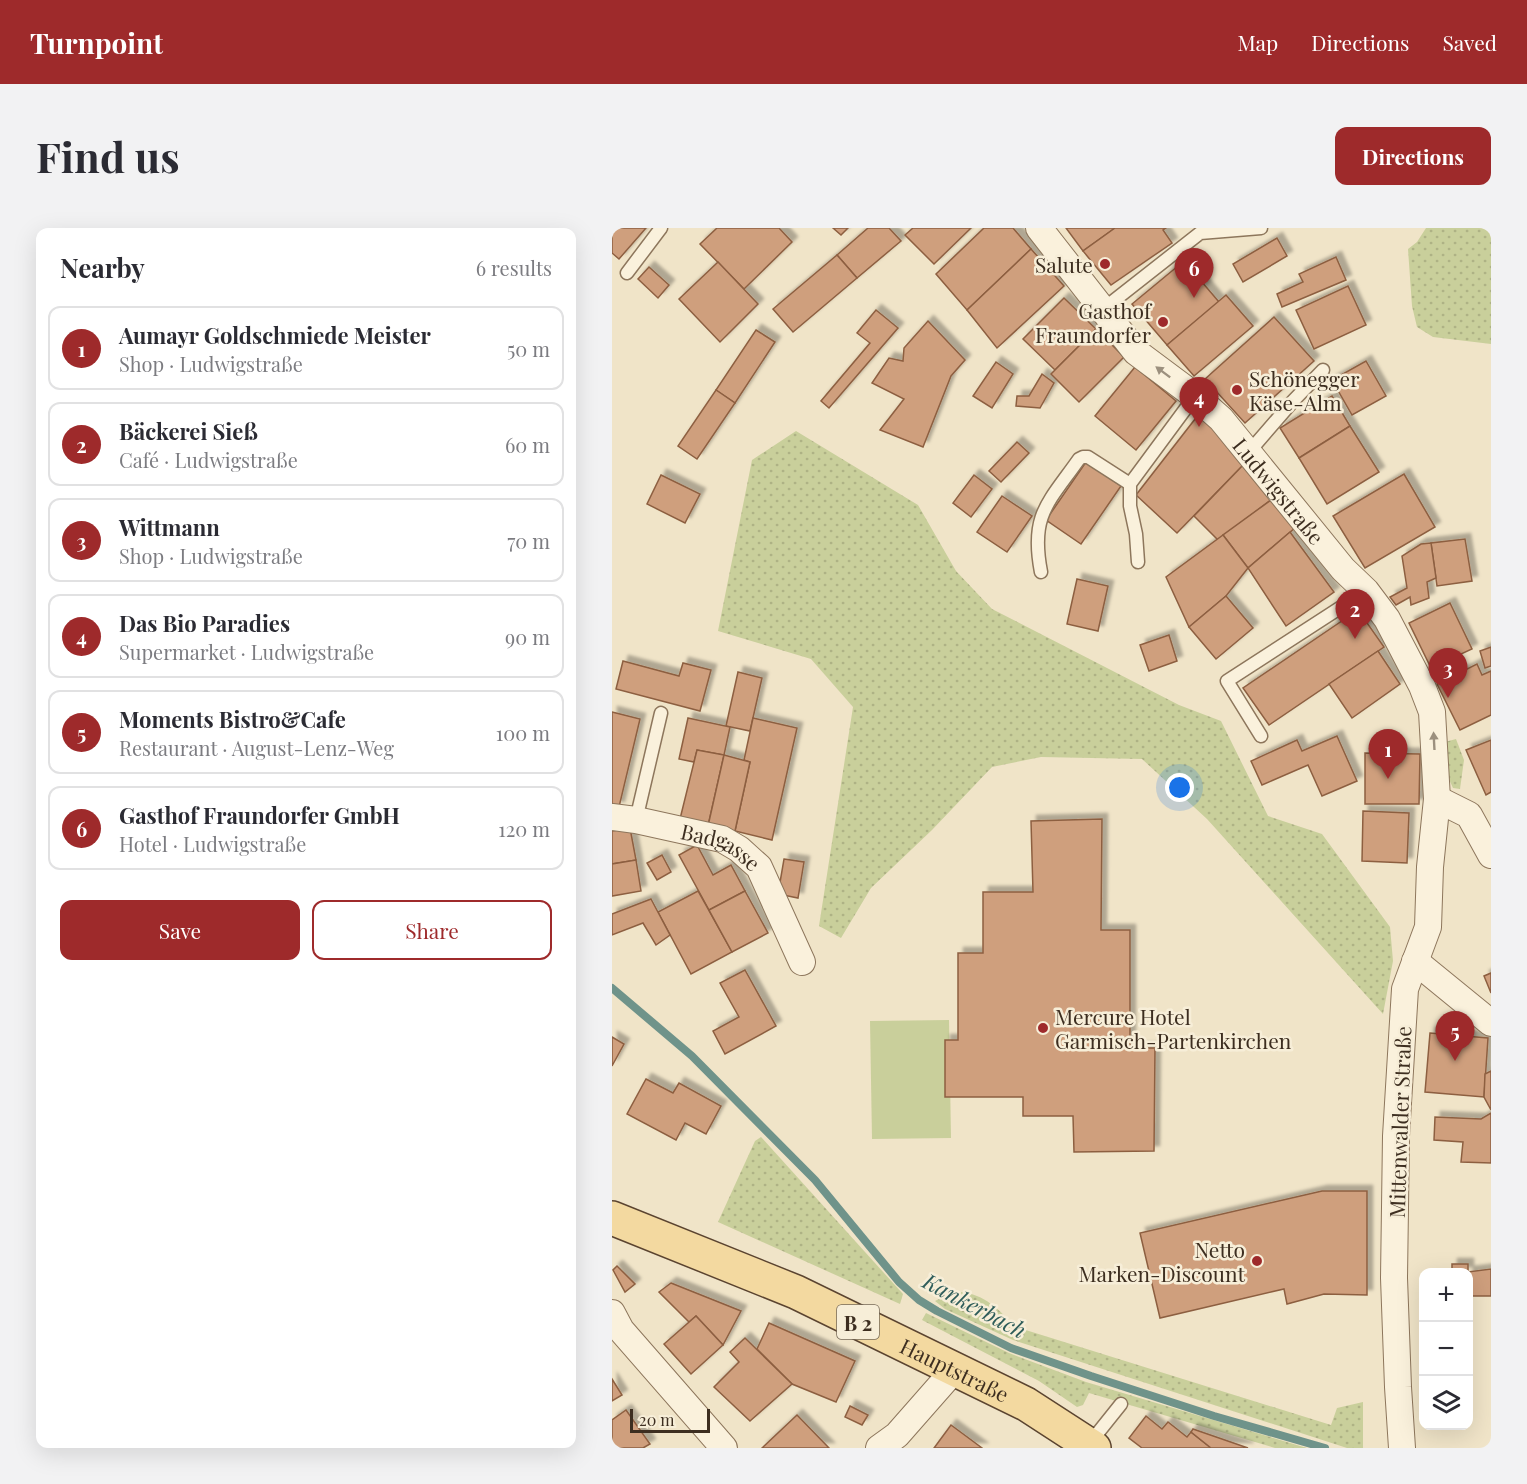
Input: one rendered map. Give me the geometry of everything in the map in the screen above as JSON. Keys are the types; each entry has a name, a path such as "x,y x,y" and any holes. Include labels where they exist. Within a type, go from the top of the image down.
{"main road":[{"name":"Hauptstraße","path":"612,1218 796,1292 1026,1404 1091,1446"}],"street":[{"name":"Ludwigstraße","path":"1039,228 1136,352 1195,396 1221,419 1342,569 1366,591 1387,619 1422,686 1432,712 1437,800"},
{"path":"1437,800 1469,815 1491,855"},
{"name":"Mittenwalder Straße","path":"1402,1448 1394,1278 1396,1136 1405,989 1428,927 1430,867 1437,800"},
{"name":"Badgasse","path":"624,818 722,839 739,849 759,867 802,962"},
{"path":"1415,961 1491,1023"},
{"path":"612,1313 621,1330 724,1448"},
{"path":"879,1448 897,1435 955,1369"}],"lane":[{"path":"627,273 661,228"},
{"path":"1102,310 1200,233 1261,228"},
{"path":"1248,453 1323,370"},
{"path":"1138,562 1136,534 1130,506 1130,484 1195,396"},
{"path":"1041,572 1039,523 1046,506 1079,459 1088,457 1130,484"},
{"path":"1261,736 1227,681 1366,591"},
{"path":"624,818 661,713"},
{"path":"1091,1446 1121,1404"}],"green space":[{"path":"1426,228 1491,228 1491,344 1433,337 1417,327 1412,306 1408,249 1417,242"},
{"path":"796,431 918,505 956,571 992,609 1179,705 1221,721 1268,816 1322,834 1390,927 1393,961 1383,1014 1207,819 1142,759 1041,757 992,767 932,830 871,888 841,938 819,926 853,707 811,659 718,631 752,460"},
{"path":"1456,739 1464,760 1460,789 1453,788 1445,760 1445,742"},
{"path":"949,1020 951,1138 872,1139 870,1021"},
{"path":"761,1137 903,1294 900,1304 718,1222 755,1141"},
{"path":"960,1292 984,1299 1016,1327 1331,1425 1337,1408 1363,1402 1363,1448 1347,1448 1013,1340 945,1309 935,1301 951,1293"},
{"path":"926,1313 1009,1353 1086,1382 1307,1448 1275,1448 1089,1393 1083,1405 1077,1407 1039,1381 922,1320"}],"building":[{"path":"612,228 646,228 619,259 612,253"},
{"path":"717,228 779,228 792,242 744,289 700,244"},
{"path":"833,228 848,228 841,235"},
{"path":"868,228 889,228 901,241 857,278 837,255"},
{"path":"913,228 971,228 934,264 905,235"},
{"path":"984,228 1013,228 1031,249 967,310 936,274"},
{"path":"1066,228 1115,228 1083,251"},
{"path":"1115,228 1166,228 1163,230 1172,243 1111,285 1083,251"},
{"path":"1277,238 1287,256 1243,282 1233,264"},
{"path":"1031,249 1064,286 997,348 967,310"},
{"path":"837,255 857,278 793,332 773,309"},
{"path":"1336,257 1346,280 1282,307 1277,294 1303,282 1299,274"},
{"path":"1184,261 1219,302 1167,345 1132,304"},
{"path":"718,262 758,304 720,342 679,299"},
{"path":"649,267 669,285 658,298 638,279"},
{"path":"1348,286 1366,325 1314,349 1296,310"},
{"path":"1226,295 1253,326 1194,376 1167,345"},
{"path":"1064,298 1096,329 1055,370 1023,339"},
{"path":"876,310 898,328 829,408 821,401 870,343 857,333"},
{"path":"1274,317 1314,361 1245,423 1205,379"},
{"path":"928,321 965,360 951,376 923,447 880,430 904,399 872,383 889,358 903,361 904,348"},
{"path":"1096,329 1124,357 1079,402 1051,374"},
{"path":"756,330 775,342 735,403 716,390"},
{"path":"1366,361 1386,396 1352,415 1332,380"},
{"path":"996,362 1013,374 992,408 973,396"},
{"path":"1135,367 1176,401 1136,450 1095,416"},
{"path":"1042,374 1054,383 1040,408 1016,406 1017,396 1029,396"},
{"path":"716,390 735,403 697,459 678,446"},
{"path":"1332,396 1350,426 1299,458 1280,428"},
{"path":"1199,414 1246,462 1177,533 1136,495"},
{"path":"1350,426 1379,472 1327,504 1299,458"},
{"path":"1017,442 1029,453 1001,482 989,471"},
{"path":"1086,462 1121,486 1081,544 1046,520"},
{"path":"1246,462 1275,497 1218,540 1194,516"},
{"path":"1404,474 1435,527 1365,568 1333,516"},
{"path":"661,475 700,494 685,523 647,504"},
{"path":"974,475 992,489 971,517 953,503"},
{"path":"1002,496 1032,516 1007,552 977,532"},
{"path":"1275,497 1296,527 1248,568 1223,535"},
{"path":"1290,532 1334,592 1286,626 1248,568"},
{"path":"1223,535 1248,568 1226,596 1189,627 1166,577"},
{"path":"1465,539 1472,581 1437,586 1431,543"},
{"path":"1431,543 1436,578 1427,582 1429,598 1411,605 1410,597 1396,605 1390,597 1407,588 1402,556 1421,544"},
{"path":"1077,579 1108,586 1098,631 1067,624"},
{"path":"1226,596 1253,628 1216,659 1189,627"},
{"path":"1450,603 1472,649 1431,668 1409,623"},
{"path":"1358,610 1384,647 1269,725 1243,688"},
{"path":"1169,635 1177,661 1149,671 1140,645"},
{"path":"1491,647 1491,666 1485,668 1480,651"},
{"path":"1378,651 1400,684 1352,718 1329,684"},
{"path":"623,661 679,676 683,663 711,670 700,711 616,689"},
{"path":"1477,664 1482,675 1491,671 1491,715 1460,730 1437,684"},
{"path":"738,672 762,678 750,731 726,726"},
{"path":"612,712 640,719 619,807 612,806"},
{"path":"688,718 730,727 724,755 697,750 694,762 679,759"},
{"path":"753,718 797,728 772,840 735,831 750,762 744,760"},
{"path":"1337,736 1357,781 1322,796 1308,765 1262,785 1251,761 1297,740 1302,751"},
{"path":"1491,740 1491,792 1486,795 1466,750"},
{"path":"697,750 724,755 708,826 680,819"},
{"path":"1365,753 1420,754 1419,804 1365,804"},
{"path":"724,755 750,762 735,831 708,826"},
{"path":"1363,811 1409,813 1407,863 1362,861"},
{"path":"1102,819 1101,930 1130,930 1130,1048 1155,1048 1154,1151 1074,1152 1073,1116 1023,1116 1023,1097 945,1097 945,1040 958,1040 958,953 983,953 983,892 1033,892 1031,821"},
{"path":"630,828 636,860 612,864 612,831"},
{"path":"697,845 713,875 731,865 745,891 709,910 679,855"},
{"path":"662,855 671,872 657,880 647,863"},
{"path":"784,859 804,862 798,898 778,894"},
{"path":"636,860 641,891 612,896 612,864"},
{"path":"698,891 732,952 691,974 658,912"},
{"path":"745,891 768,933 732,952 709,910"},
{"path":"651,899 670,935 656,945 643,923 612,935 612,914"},
{"path":"745,970 776,1026 725,1054 713,1031 739,1017 720,983"},
{"path":"1491,973 1491,993 1484,976"},
{"path":"1430,1033 1488,1038 1484,1097 1425,1092"},
{"path":"612,1037 624,1044 612,1066"},
{"path":"1491,1071 1491,1110 1484,1097 1485,1074"},
{"path":"646,1079 673,1093 679,1083 721,1106 706,1134 685,1123 676,1140 627,1114"},
{"path":"1491,1113 1491,1163 1461,1162 1463,1142 1434,1140 1435,1117 1481,1119"},
{"name":"Netto Marken-Discount","path":"1322,1191 1367,1191 1367,1295 1324,1294 1287,1304 1284,1289 1160,1318 1140,1233"},
{"path":"1452,1264 1468,1264 1468,1268 1452,1268"},
{"path":"617,1266 635,1284 625,1292 613,1270"},
{"path":"1491,1269 1491,1296 1473,1296 1473,1271"},
{"path":"671,1283 741,1311 723,1345 696,1316 689,1322 659,1292"},
{"path":"696,1316 723,1345 691,1374 664,1344"},
{"path":"769,1323 855,1361 836,1402 792,1384 757,1349"},
{"path":"745,1338 792,1384 750,1421 714,1387 739,1362 730,1352"},
{"path":"612,1379 622,1395 612,1401"},
{"path":"850,1406 868,1415 862,1425 845,1417"},
{"path":"626,1410 650,1444 643,1448 612,1448 612,1420"},
{"path":"797,1415 829,1448 762,1448"},
{"path":"1146,1416 1162,1429 1168,1422 1187,1437 1191,1432 1211,1448 1142,1448 1129,1438"},
{"path":"951,1425 982,1448 934,1448"},
{"path":"1193,1429 1248,1448 1211,1448 1191,1432"}],"waterway":[{"name":"Kankerbach","path":"612,988 692,1056 815,1180 899,1282 919,1300 1011,1348 1214,1416 1325,1448"}],"place":[{"name":"Salute","path":"1105,264"},
{"name":"Gasthof Fraundorfer GmbH","path":"1194,298"},
{"name":"Gasthof Fraundorfer","path":"1163,322"},
{"name":"Schönegger Käse-Alm","path":"1237,390"},
{"name":"Das Bio Paradies","path":"1199,427"},
{"name":"Bäckerei Sieß","path":"1355,639"},
{"name":"Wittmann","path":"1448,698"},
{"name":"Aumayr Goldschmiede Meister","path":"1388,779"},
{"name":"Mercure Hotel Garmisch-Partenkirchen","path":"1043,1028"},
{"name":"Moments Bistro&Cafe","path":"1455,1061"},
{"name":"Netto Marken-Discount","path":"1257,1261"}]}
